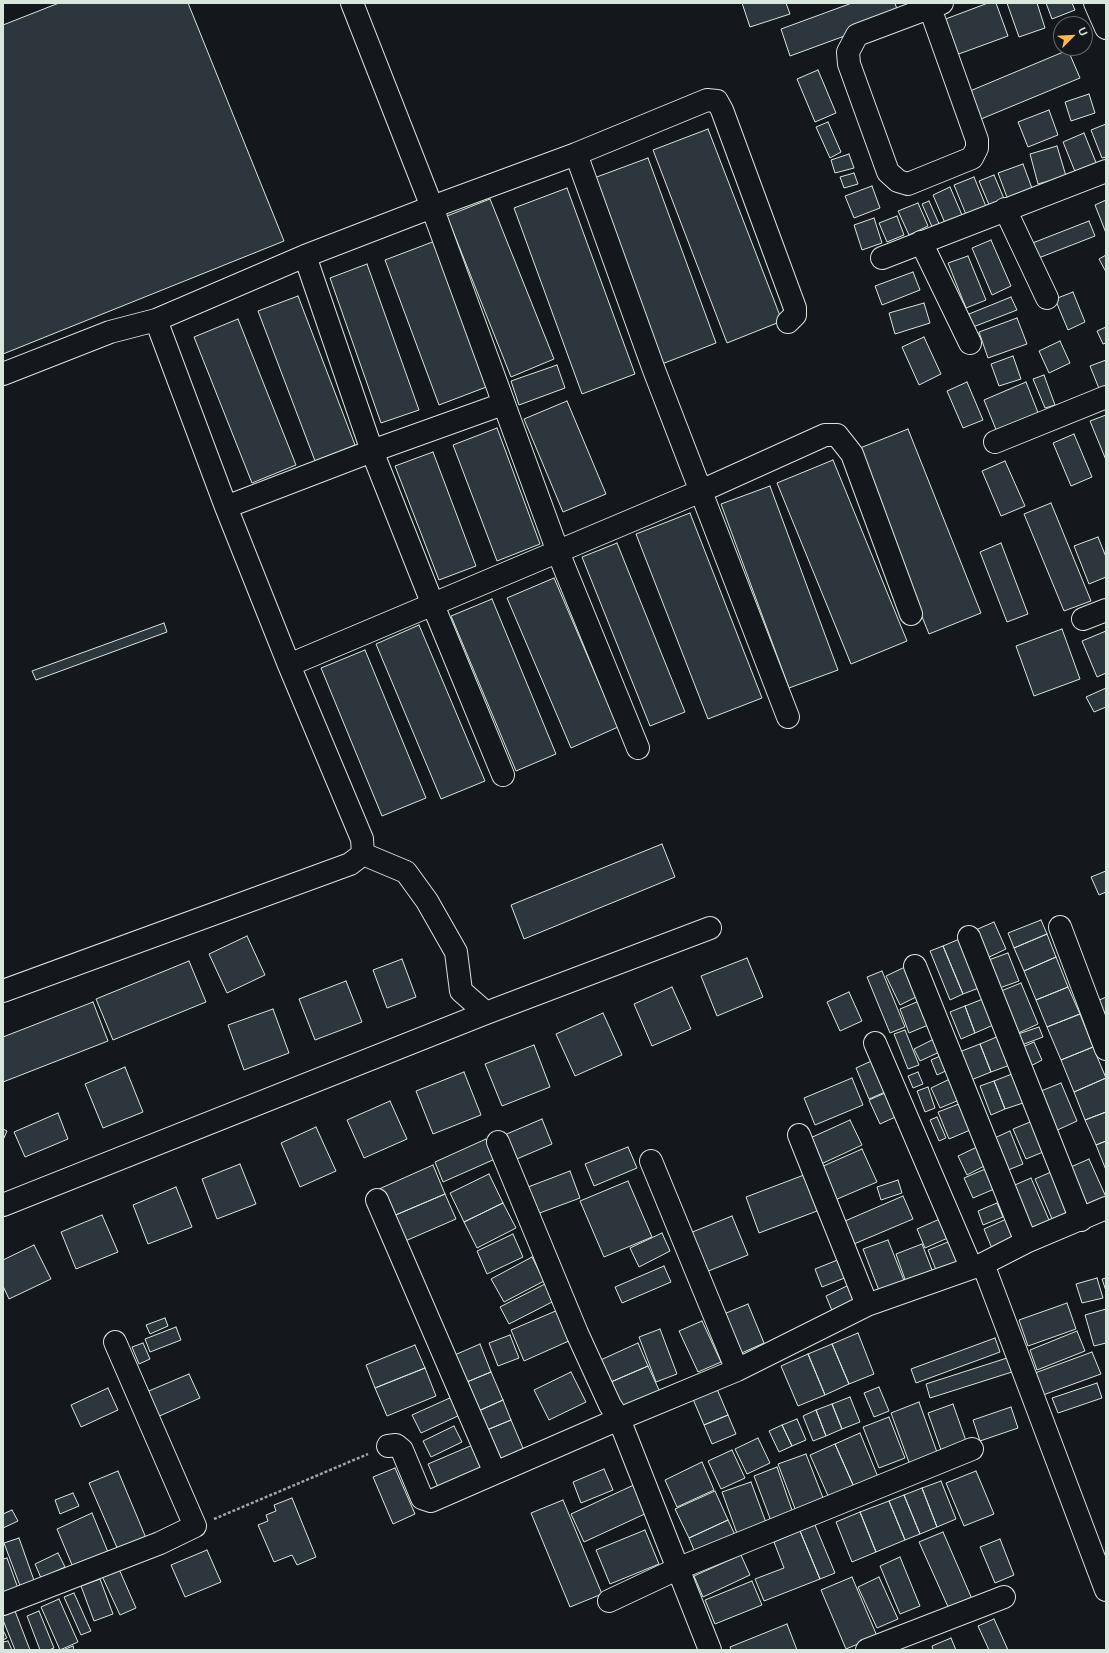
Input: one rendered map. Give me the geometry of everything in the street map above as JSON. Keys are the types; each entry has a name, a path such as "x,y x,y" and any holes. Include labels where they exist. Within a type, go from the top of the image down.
{"street":[{"path":"352,3 432,207 558,552 638,748"},
{"path":"1095,3 1106,28"},
{"path":"936,5 977,140 977,148 972,158 908,184 898,181 888,172 849,64 848,52 857,35 936,5"},
{"path":"3,374 110,332 156,320 305,256 576,154 707,100 717,101 722,110 795,308 795,315 788,322"},
{"path":"576,154 654,370 788,716"},
{"path":"882,258 1106,171"},
{"path":"1005,209 1047,298"},
{"path":"921,242 970,343"},
{"path":"305,256 372,450 433,605 503,775"},
{"path":"156,320 226,507 289,665 362,839 363,854"},
{"path":"995,442 1106,397"},
{"path":"226,507 372,450 503,404"},
{"path":"289,665 701,491 825,435 837,435 852,454 911,614"},
{"path":"1083,619 1106,610"},
{"path":"363,854 406,872 427,901 456,952 461,991 449,1028"},
{"path":"3,991 350,864 363,854"},
{"path":"1060,927 1106,1049"},
{"path":"3,1205 486,1013 710,928"},
{"path":"969,937 1081,1220"},
{"path":"915,966 1026,1242"},
{"path":"461,991 486,1013"},
{"path":"875,1043 977,1265 1106,1590"},
{"path":"799,1135 867,1305"},
{"path":"498,1142 577,1333 610,1405 619,1419 710,1650"},
{"path":"651,1161 737,1370"},
{"path":"377,1200 495,1473"},
{"path":"388,1446 396,1445 402,1450 418,1491 422,1498 431,1501 619,1419 737,1370 867,1305 977,1265 1026,1242 1081,1220 1106,1208"},
{"path":"3,1604 160,1543 195,1526 114,1342"},
{"path":"609,1601 677,1568 972,1449"},
{"path":"867,1650 1004,1597"}],"path":[{"path":"195,1526 388,1446"}],"building":[{"path":"59,3 188,3 284,241 3,354 3,25"},
{"path":"742,3 786,3 790,14 750,27"},
{"path":"852,3 895,3 899,16 790,56 781,29"},
{"path":"988,3 996,3 1008,36 956,55 943,20"},
{"path":"1007,3 1037,3 1045,28 1019,37"},
{"path":"1046,3 1072,3 1075,10 1060,16 1053,16 1052,19"},
{"path":"1054,56 1071,56 1080,78 981,119 970,91"},
{"path":"818,70 836,113 815,122 797,79"},
{"path":"1089,94 1095,113 1071,121 1065,102"},
{"path":"1049,110 1058,135 1028,147 1018,122"},
{"path":"828,122 841,152 830,158 816,127"},
{"path":"1106,124 1106,157 1102,158 1091,130"},
{"path":"708,129 782,321 727,343 653,150"},
{"path":"1084,133 1097,165 1076,174 1063,142"},
{"path":"1057,146 1066,176 1038,184 1030,154"},
{"path":"849,154 854,168 835,173 831,160"},
{"path":"648,158 716,343 662,364 594,178"},
{"path":"1023,164 1033,191 1008,200 998,173"},
{"path":"854,173 858,184 844,188 840,177"},
{"path":"994,175 1005,201 990,207 979,181"},
{"path":"974,177 987,209 967,217 954,185"},
{"path":"872,186 880,208 854,218 845,196"},
{"path":"950,187 962,215 945,223 933,195"},
{"path":"567,188 635,374 582,394 514,208"},
{"path":"490,199 554,359 511,377 447,216"},
{"path":"1106,200 1106,233 1095,205"},
{"path":"929,201 940,226 933,229 922,204"},
{"path":"918,203 928,226 909,235 898,211"},
{"path":"897,216 904,235 887,242 879,223"},
{"path":"874,218 882,243 862,250 854,225"},
{"path":"1089,221 1095,236 1036,259 1030,244"},
{"path":"991,240 1011,286 992,295 972,248"},
{"path":"435,241 489,386 439,405 385,260"},
{"path":"1106,255 1106,272 1099,259"},
{"path":"968,256 986,300 966,308 948,263"},
{"path":"367,264 419,410 381,423 330,278"},
{"path":"913,272 920,290 882,305 875,286"},
{"path":"1073,292 1085,322 1068,330 1055,299"},
{"path":"298,296 355,445 315,461 258,311"},
{"path":"1011,297 1017,310 973,327 969,314"},
{"path":"924,303 930,323 895,334 889,313"},
{"path":"1017,318 1027,344 988,358 979,332"},
{"path":"238,319 296,465 252,483 194,337"},
{"path":"1106,327 1106,343 1103,344 1097,331"},
{"path":"924,337 941,374 919,385 902,347"},
{"path":"1060,341 1070,363 1049,373 1039,351"},
{"path":"1013,356 1021,379 999,386 991,364"},
{"path":"1106,360 1106,389 1100,391 1090,366"},
{"path":"557,365 565,388 519,405 511,381"},
{"path":"1044,375 1055,405 1045,408 1033,379"},
{"path":"967,382 983,420 963,428 947,391"},
{"path":"1026,382 1039,415 997,432 984,400"},
{"path":"567,401 606,494 563,512 524,419"},
{"path":"1106,415 1106,460 1090,421"},
{"path":"497,428 540,544 497,561 453,445"},
{"path":"908,429 981,613 929,634 855,450"},
{"path":"1074,434 1092,477 1071,486 1053,443"},
{"path":"433,452 476,566 439,580 395,466"},
{"path":"833,460 907,641 851,664 777,483"},
{"path":"1005,461 1025,506 1001,516 982,471"},
{"path":"770,486 838,670 789,688 721,504"},
{"path":"1051,503 1091,601 1064,611 1024,514"},
{"path":"690,513 762,698 708,719 636,534"},
{"path":"1098,537 1106,557 1106,577 1089,584 1074,546"},
{"path":"617,543 685,712 650,726 582,557"},
{"path":"1001,543 1028,614 1007,622 980,552"},
{"path":"554,578 618,727 571,748 507,598"},
{"path":"492,599 556,754 516,771 451,616"},
{"path":"164,623 167,632 36,680 32,671"},
{"path":"419,625 485,781 441,799 376,644"},
{"path":"1062,629 1080,679 1034,696 1016,646"},
{"path":"1106,631 1106,673 1097,677 1082,641"},
{"path":"365,650 426,798 382,816 321,668"},
{"path":"1106,688 1106,707 1094,712 1086,697"},
{"path":"662,844 675,877 524,939 511,905"},
{"path":"1106,871 1106,892 1099,895 1091,877"},
{"path":"1041,920 1047,934 1014,948 1008,933"},
{"path":"994,922 1006,949 983,960 971,932"},
{"path":"1047,934 1056,957 1024,971 1014,948"},
{"path":"247,936 265,975 227,993 209,954"},
{"path":"964,937 984,986 963,994 943,946"},
{"path":"943,946 963,994 950,1000 930,951"},
{"path":"1008,953 1019,981 994,990 983,962"},
{"path":"1056,957 1068,987 1036,1000 1024,971"},
{"path":"747,958 763,997 717,1016 701,976"},
{"path":"402,959 416,997 387,1008 373,970"},
{"path":"189,961 206,1002 113,1040 96,999"},
{"path":"907,966 920,995 900,1005 886,976"},
{"path":"882,971 905,1027 890,1033 867,977"},
{"path":"346,981 362,1022 315,1040 299,999"},
{"path":"1021,983 1038,1024 1014,1035 996,993"},
{"path":"672,987 691,1029 652,1046 634,1004"},
{"path":"1068,987 1080,1014 1047,1027 1036,1000"},
{"path":"849,992 862,1021 840,1031 827,1002"},
{"path":"988,997 998,1023 975,1033 965,1006"},
{"path":"1106,997 1106,1029 1093,1003"},
{"path":"924,999 933,1023 909,1033 900,1009"},
{"path":"93,1002 108,1041 3,1082 3,1037"},
{"path":"965,1006 975,1033 961,1039 950,1012"},
{"path":"273,1009 289,1053 244,1070 228,1025"},
{"path":"603,1013 622,1055 575,1076 556,1034"},
{"path":"1080,1014 1093,1047 1061,1060 1047,1027"},
{"path":"1039,1027 1043,1037 1019,1046 1015,1035"},
{"path":"905,1030 919,1065 908,1069 894,1034"},
{"path":"940,1036 946,1049 920,1061 914,1049"},
{"path":"999,1036 1010,1065 991,1072 980,1044"},
{"path":"1034,1042 1042,1060 1027,1068 1018,1049"},
{"path":"980,1044 991,1072 966,1082 954,1054"},
{"path":"534,1045 550,1087 502,1106 485,1064"},
{"path":"1093,1047 1106,1078 1074,1092 1061,1060"},
{"path":"945,1054 952,1068 937,1075 931,1060"},
{"path":"878,1058 892,1089 869,1099 856,1068"},
{"path":"125,1067 143,1112 103,1128 85,1084"},
{"path":"464,1072 481,1115 433,1134 416,1091"},
{"path":"918,1072 923,1084 913,1088 908,1076"},
{"path":"1012,1074 1023,1103 1005,1109 994,1081"},
{"path":"954,1077 964,1098 940,1108 931,1088"},
{"path":"852,1078 863,1105 815,1125 804,1098"},
{"path":"1106,1078 1106,1112 1085,1120 1074,1092"},
{"path":"994,1081 1005,1109 991,1115 980,1086"},
{"path":"1061,1083 1077,1121 1053,1132 1036,1093"},
{"path":"928,1087 935,1108 925,1112 917,1091"},
{"path":"892,1090 902,1114 880,1124 869,1100"},
{"path":"390,1101 407,1139 364,1158 347,1120"},
{"path":"964,1102 975,1128 949,1139 938,1112"},
{"path":"1106,1112 1106,1141 1096,1145 1085,1120"},
{"path":"58,1113 68,1139 25,1157 14,1132"},
{"path":"937,1117 946,1138 939,1141 930,1120"},
{"path":"542,1119 552,1144 512,1161 502,1136"},
{"path":"850,1120 862,1145 819,1165 808,1139"},
{"path":"1035,1120 1048,1150 1026,1159 1013,1129"},
{"path":"316,1127 336,1171 300,1187 281,1143"},
{"path":"3,1129 7,1131 3,1140"},
{"path":"1010,1131 1023,1164 1003,1172 990,1140"},
{"path":"486,1139 495,1159 443,1182 435,1162"},
{"path":"1106,1141 1106,1170 1096,1145"},
{"path":"628,1147 637,1168 594,1186 585,1164"},
{"path":"977,1147 986,1165 967,1175 958,1156"},
{"path":"862,1149 877,1182 835,1200 821,1167"},
{"path":"1089,1159 1106,1197 1083,1212 1064,1170"},
{"path":"240,1164 256,1204 217,1219 202,1179"},
{"path":"433,1165 445,1194 391,1217 379,1189"},
{"path":"990,1167 999,1187 973,1198 964,1178"},
{"path":"1058,1169 1078,1216 1055,1226 1035,1179"},
{"path":"570,1171 580,1198 537,1214 528,1187"},
{"path":"489,1174 503,1203 464,1222 450,1193"},
{"path":"804,1175 817,1211 759,1233 746,1197"},
{"path":"1031,1178 1052,1227 1028,1237 1008,1188"},
{"path":"898,1180 902,1193 881,1200 877,1187"},
{"path":"628,1181 652,1237 604,1257 580,1201"},
{"path":"176,1187 192,1227 148,1244 133,1205"},
{"path":"445,1194 456,1219 403,1242 391,1217"},
{"path":"903,1196 913,1219 854,1244 845,1221"},
{"path":"503,1203 516,1228 477,1248 464,1222"},
{"path":"997,1203 1003,1217 983,1225 978,1211"},
{"path":"102,1215 118,1252 76,1269 61,1232"},
{"path":"732,1216 748,1255 706,1272 690,1233"},
{"path":"1011,1217 1020,1240 993,1251 984,1229"},
{"path":"942,1218 950,1237 925,1248 917,1229"},
{"path":"662,1233 670,1251 639,1267 630,1248"},
{"path":"513,1234 523,1257 487,1274 477,1251"},
{"path":"888,1240 905,1283 880,1293 863,1249"},
{"path":"953,1240 963,1264 938,1275 928,1250"},
{"path":"922,1244 934,1275 907,1285 896,1254"},
{"path":"34,1245 51,1279 9,1299 3,1286 3,1260"},
{"path":"532,1257 544,1281 504,1302 491,1279"},
{"path":"840,1259 847,1277 822,1287 815,1269"},
{"path":"664,1266 671,1282 622,1303 615,1287"},
{"path":"1097,1278 1103,1298 1082,1303 1076,1284"},
{"path":"1106,1278 1106,1291 1102,1279"},
{"path":"545,1284 554,1301 509,1324 500,1307"},
{"path":"851,1284 859,1301 833,1313 826,1296"},
{"path":"1067,1303 1076,1329 1028,1346 1019,1320"},
{"path":"748,1304 764,1343 735,1356 719,1316"},
{"path":"1106,1309 1106,1343 1094,1346 1085,1315"},
{"path":"558,1310 571,1340 524,1361 511,1330"},
{"path":"165,1318 168,1326 150,1334 146,1325"},
{"path":"702,1321 721,1362 698,1372 679,1331"},
{"path":"176,1327 181,1340 150,1352 145,1339"},
{"path":"660,1329 677,1374 656,1382 639,1337"},
{"path":"1077,1331 1085,1351 1037,1370 1030,1350"},
{"path":"858,1333 874,1374 849,1384 832,1344"},
{"path":"510,1335 519,1358 498,1366 489,1343"},
{"path":"995,1338 1000,1352 916,1383 911,1369"},
{"path":"143,1343 150,1359 139,1364 132,1347"},
{"path":"638,1343 648,1366 604,1385 594,1363"},
{"path":"480,1344 491,1372 462,1384 450,1357"},
{"path":"832,1344 849,1384 825,1395 808,1354"},
{"path":"415,1345 425,1368 375,1388 366,1365"},
{"path":"1092,1352 1101,1374 1043,1395 1035,1373"},
{"path":"808,1354 825,1395 798,1406 781,1366"},
{"path":"1007,1358 1012,1372 930,1398 926,1384"},
{"path":"648,1366 660,1392 616,1412 604,1385"},
{"path":"425,1368 436,1396 387,1416 375,1388"},
{"path":"491,1372 503,1400 474,1413 462,1384"},
{"path":"571,1372 586,1402 549,1420 534,1390"},
{"path":"189,1374 200,1398 155,1418 144,1393"},
{"path":"714,1382 728,1415 704,1425 690,1392"},
{"path":"1097,1383 1102,1398 1058,1413 1052,1398"},
{"path":"879,1387 889,1411 874,1417 864,1393"},
{"path":"108,1388 118,1410 81,1427 71,1405"},
{"path":"452,1397 460,1415 421,1433 412,1415"},
{"path":"850,1397 860,1422 842,1429 832,1404"},
{"path":"503,1400 511,1420 482,1432 474,1413"},
{"path":"919,1402 938,1455 910,1465 891,1413"},
{"path":"832,1404 842,1429 826,1436 816,1410"},
{"path":"953,1404 966,1441 941,1450 928,1413"},
{"path":"1011,1407 1018,1428 980,1441 973,1420"},
{"path":"816,1410 826,1436 813,1441 803,1416"},
{"path":"728,1415 736,1434 712,1444 704,1425"},
{"path":"889,1417 905,1458 879,1468 863,1427"},
{"path":"797,1419 806,1440 792,1446 782,1425"},
{"path":"511,1420 525,1453 496,1465 482,1432"},
{"path":"782,1425 792,1446 779,1452 769,1431"},
{"path":"454,1426 462,1442 431,1457 423,1441"},
{"path":"860,1433 878,1477 854,1487 835,1444"},
{"path":"758,1438 770,1463 747,1474 735,1449"},
{"path":"475,1444 487,1471 440,1492 428,1464"},
{"path":"835,1444 854,1487 829,1498 810,1455"},
{"path":"732,1450 745,1478 721,1489 708,1461"},
{"path":"806,1454 825,1503 797,1514 778,1464"},
{"path":"702,1462 714,1490 677,1507 665,1480"},
{"path":"777,1467 793,1513 771,1521 754,1476"},
{"path":"395,1468 415,1514 393,1524 373,1477"},
{"path":"604,1469 613,1490 581,1503 573,1482"},
{"path":"118,1471 146,1538 118,1550 89,1483"},
{"path":"976,1471 994,1514 964,1526 946,1483"},
{"path":"941,1481 956,1519 937,1527 922,1488"},
{"path":"751,1482 768,1528 739,1539 722,1492"},
{"path":"636,1484 649,1512 584,1542 571,1514"},
{"path":"922,1488 937,1527 920,1534 904,1495"},
{"path":"715,1491 728,1520 689,1538 675,1509"},
{"path":"73,1493 79,1506 60,1514 55,1500"},
{"path":"904,1495 920,1534 905,1540 889,1501"},
{"path":"292,1498 316,1557 297,1565 292,1555 274,1562 258,1525 268,1521 266,1515 276,1511 274,1505"},
{"path":"563,1500 602,1594 570,1607 531,1513"},
{"path":"889,1501 905,1540 876,1552 860,1512"},
{"path":"12,1510 18,1521 3,1528 3,1514"},
{"path":"860,1512 876,1552 852,1562 836,1522"},
{"path":"92,1513 110,1557 75,1572 57,1529"},
{"path":"728,1520 736,1537 696,1555 689,1538"},
{"path":"815,1525 835,1573 820,1579 800,1531"},
{"path":"645,1530 659,1564 610,1584 596,1550"},
{"path":"800,1531 820,1579 764,1601 755,1579 784,1568 774,1542"},
{"path":"943,1532 972,1599 949,1609 919,1542"},
{"path":"19,1538 36,1586 22,1591 4,1543"},
{"path":"1000,1539 1014,1575 995,1583 980,1547"},
{"path":"207,1550 221,1582 185,1597 171,1565"},
{"path":"58,1553 65,1567 41,1578 35,1564"},
{"path":"741,1555 750,1575 703,1597 694,1576"},
{"path":"900,1557 920,1606 900,1614 880,1566"},
{"path":"7,1558 19,1591 3,1597 3,1559"},
{"path":"119,1569 136,1608 120,1615 102,1576"},
{"path":"852,1577 877,1636 846,1649 821,1590"},
{"path":"879,1577 898,1619 877,1628 858,1587"},
{"path":"100,1579 113,1614 94,1621 81,1586"},
{"path":"752,1581 762,1605 715,1624 705,1600"},
{"path":"74,1593 91,1631 81,1635 64,1597"},
{"path":"59,1599 78,1642 60,1650 41,1607"},
{"path":"15,1611 30,1650 15,1650 3,1620 3,1616"},
{"path":"39,1611 54,1648 49,1650 40,1650 27,1616"},
{"path":"994,1619 1008,1650 989,1650 978,1626"},
{"path":"787,1624 797,1650 731,1650 730,1647"},
{"path":"3,1630 7,1638 3,1640"},
{"path":"951,1638 956,1650 933,1650 932,1646"},
{"path":"8,1641 12,1650 3,1650 3,1642"},
{"path":"73,1646 74,1650 63,1650"}]}
